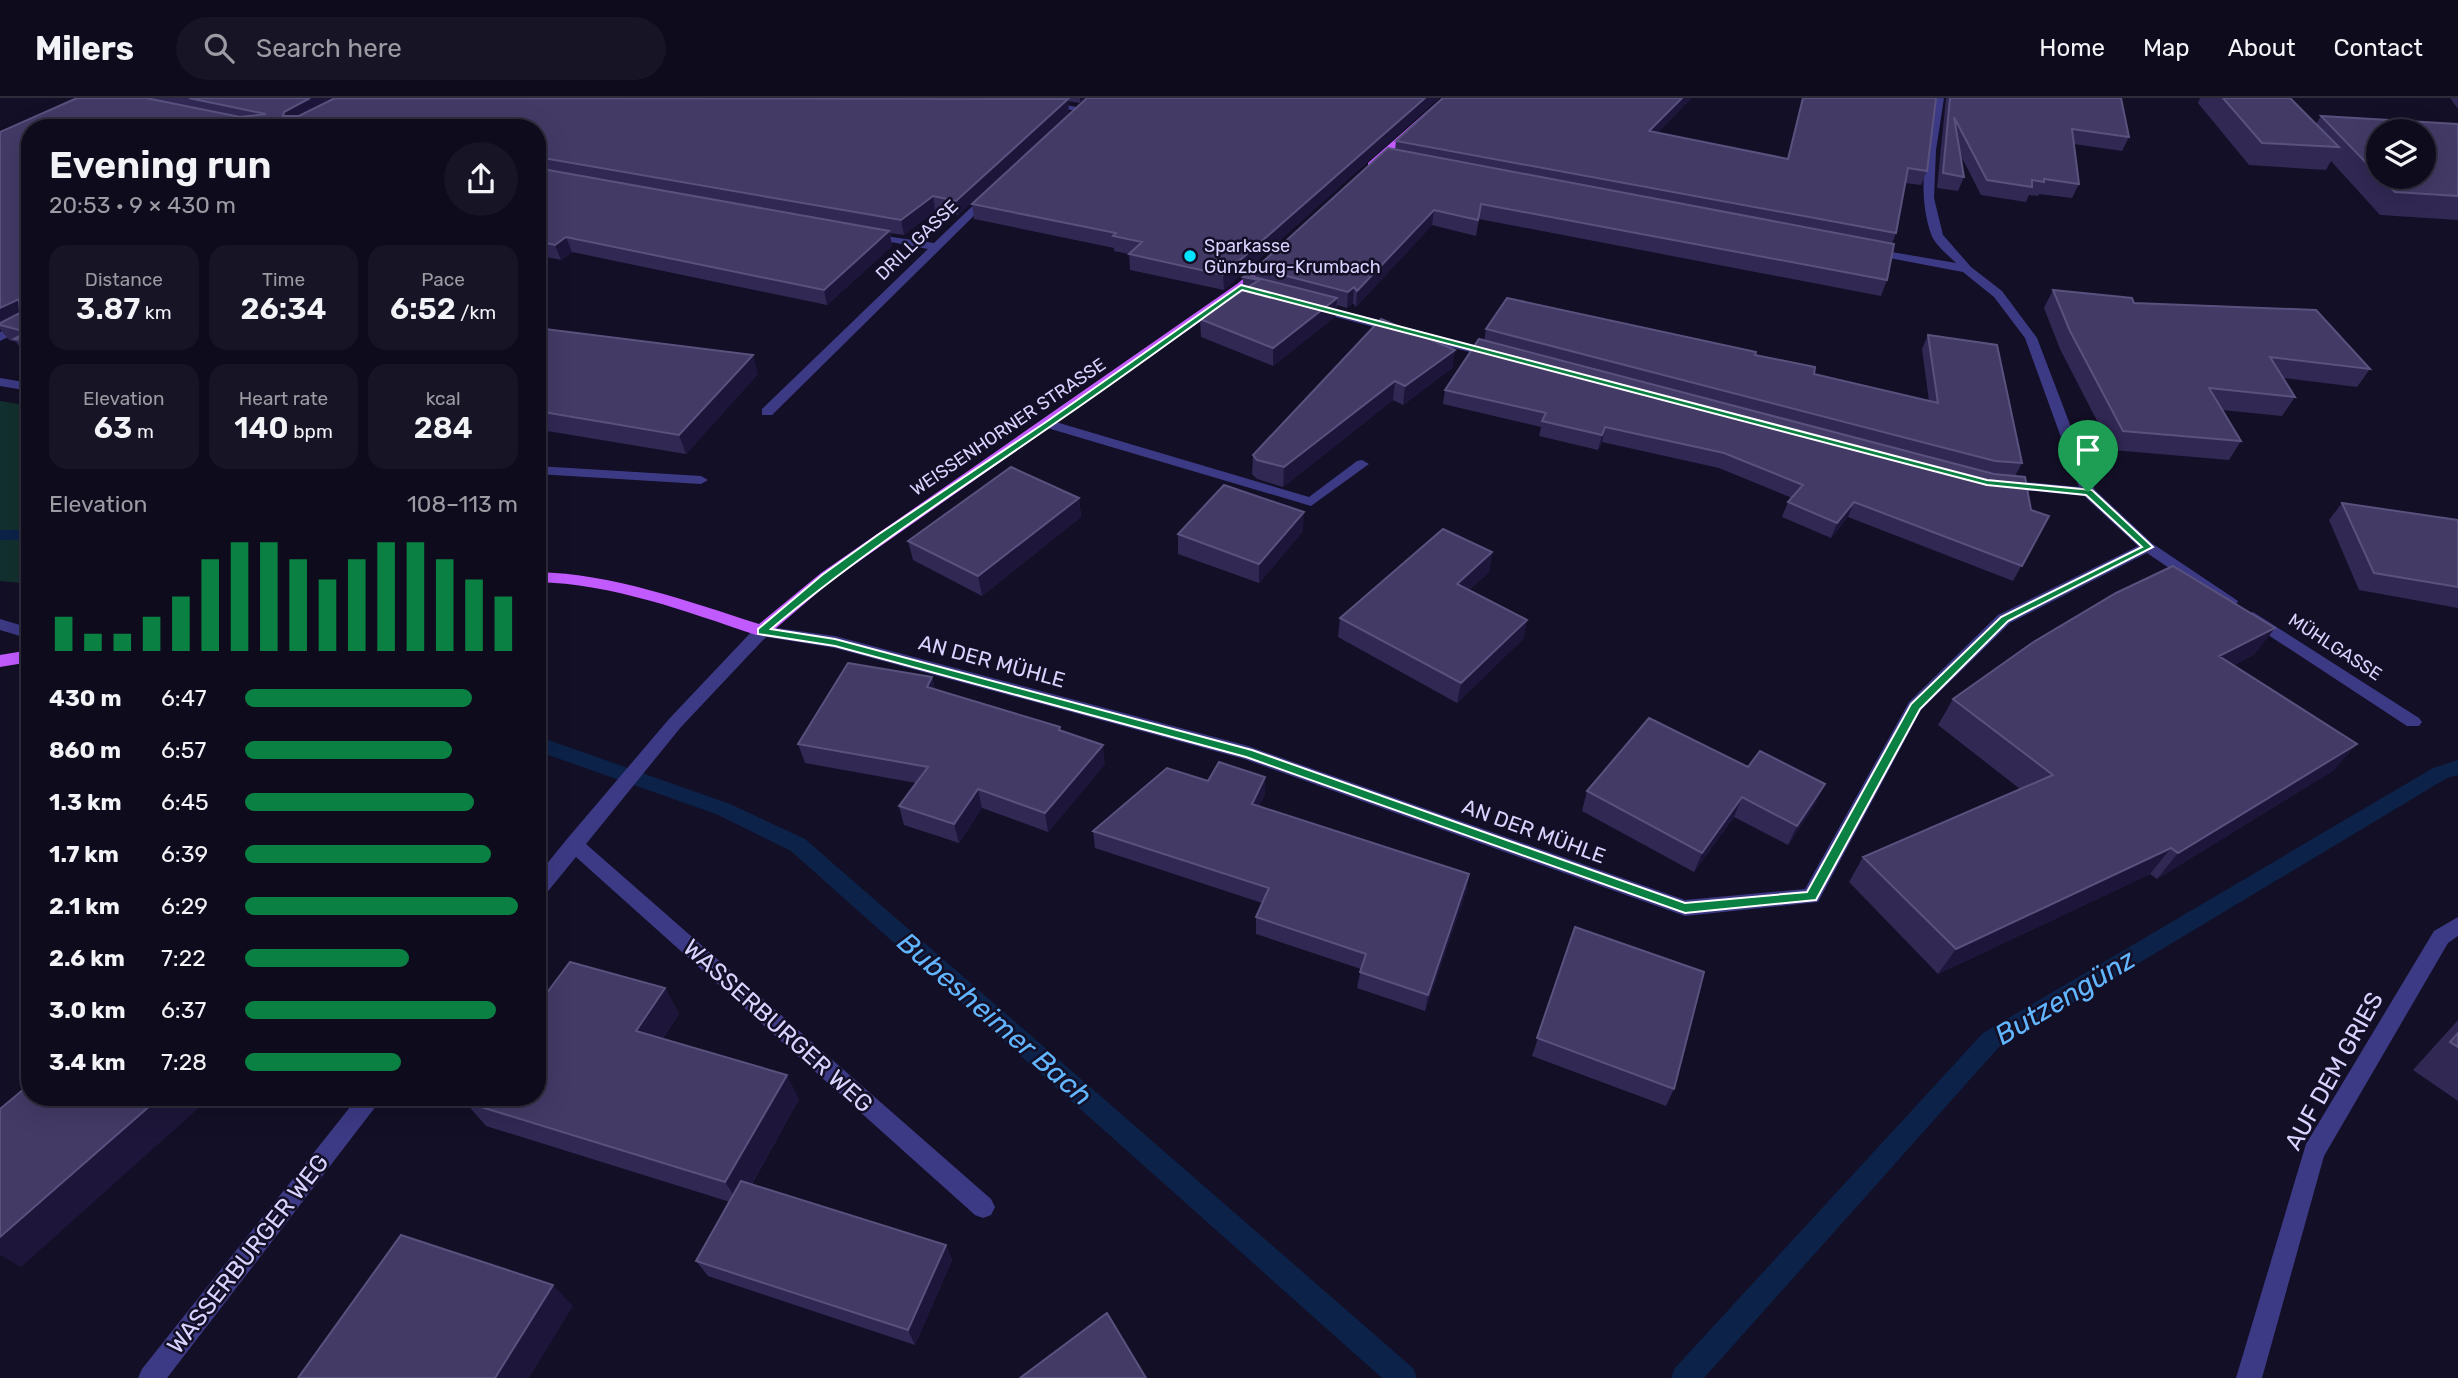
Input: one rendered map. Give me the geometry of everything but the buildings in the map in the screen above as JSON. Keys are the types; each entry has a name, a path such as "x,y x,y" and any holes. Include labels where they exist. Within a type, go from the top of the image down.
{"main road":[{"path":"1360,176 1448,98"},
{"name":"WEISSENHORNER STRASSE","path":"762,631 826,577 882,536 1247,289 1280,250"},
{"path":"546,577 559,576 660,599 762,631"},
{"path":"0,662 21,658"}],"street":[{"path":"1015,98 1084,107 1071,119"},
{"name":"MÜHLGASSE","path":"1939,98 1931,150 1930,198 1937,236 1967,269 1998,294 2031,338 2088,492 2148,547 2413,722"},
{"path":"1380,158 1393,160"},
{"name":"DRILLGASSE","path":"767,412 934,247 1000,186"},
{"path":"859,234 934,247"},
{"path":"1850,247 1967,269"},
{"path":"1293,302 1512,359"},
{"path":"0,337 21,326"},
{"path":"0,382 21,386"},
{"path":"1049,424 1311,502 1362,464"},
{"path":"546,471 701,480"},
{"path":"1987,482 2088,492"},
{"name":"AN DER MÜHLE","path":"762,631 835,642 1248,753 1685,908 1811,896 1915,706 2004,619 2148,547"},
{"path":"0,624 21,631"},
{"path":"546,879 675,723 762,631"},
{"name":"WASSERBURGER WEG","path":"574,844 982,1207"},
{"name":"AUF DEM GRIES","path":"2249,1378 2314,1152 2441,937 2458,925"},
{"name":"WASSERBURGER WEG","path":"151,1378 365,1106"}],"green space":[{"path":"0,401 21,404 21,583 0,581"}],"waterway":[{"name":"Bubesheimer Bach","path":"0,535 21,535"},
{"name":"Bubesheimer Bach","path":"546,746 723,809 798,845 1403,1378"},
{"name":"Butzengünz","path":"1685,1378 1991,1040 2440,773 2458,767"}],"place":[{"name":"Sparkasse Günzburg-Krumbach","path":"1190,256"}],"route":[{"path":"1241,287 1987,482 2088,492 2148,547 2004,619 1915,706 1811,896 1685,908 1248,753 835,642 762,631 826,577 882,536 1049,424 1241,287"}]}
